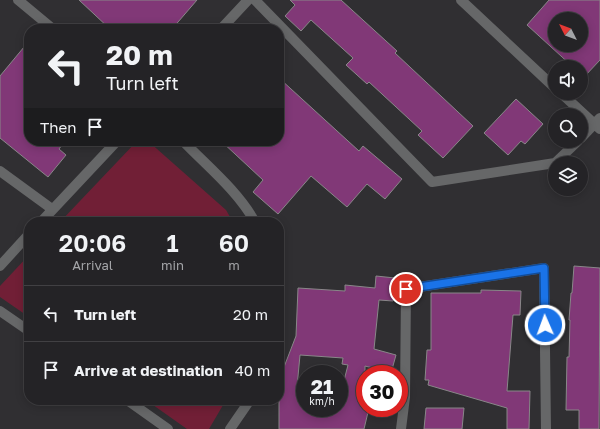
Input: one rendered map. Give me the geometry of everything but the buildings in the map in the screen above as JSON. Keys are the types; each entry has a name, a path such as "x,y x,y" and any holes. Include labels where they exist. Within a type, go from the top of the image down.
{"street":[{"path":"18,0 47,24"},
{"path":"226,24 248,0"},
{"path":"255,0 278,24"},
{"path":"461,0 548,81"},
{"path":"284,30 432,182 548,164"},
{"path":"569,100 598,124 588,132"},
{"path":"46,217 112,146"},
{"path":"188,146 228,187 252,217"},
{"path":"562,156 571,148"},
{"path":"0,171 52,210"},
{"path":"0,266 24,240"},
{"path":"401,429 405,397 406,289 544,268 546,429"},
{"path":"0,311 24,328"},
{"path":"134,405 168,429"},
{"path":"230,429 247,405"}],"shaded area":[{"path":"132,146 154,146 226,210 230,217 65,217"},
{"path":"24,260 24,314 0,297 0,286"},
{"path":"153,405 223,405 209,429 187,429"}],"route":[{"path":"406,289 544,268 545,325"}]}
